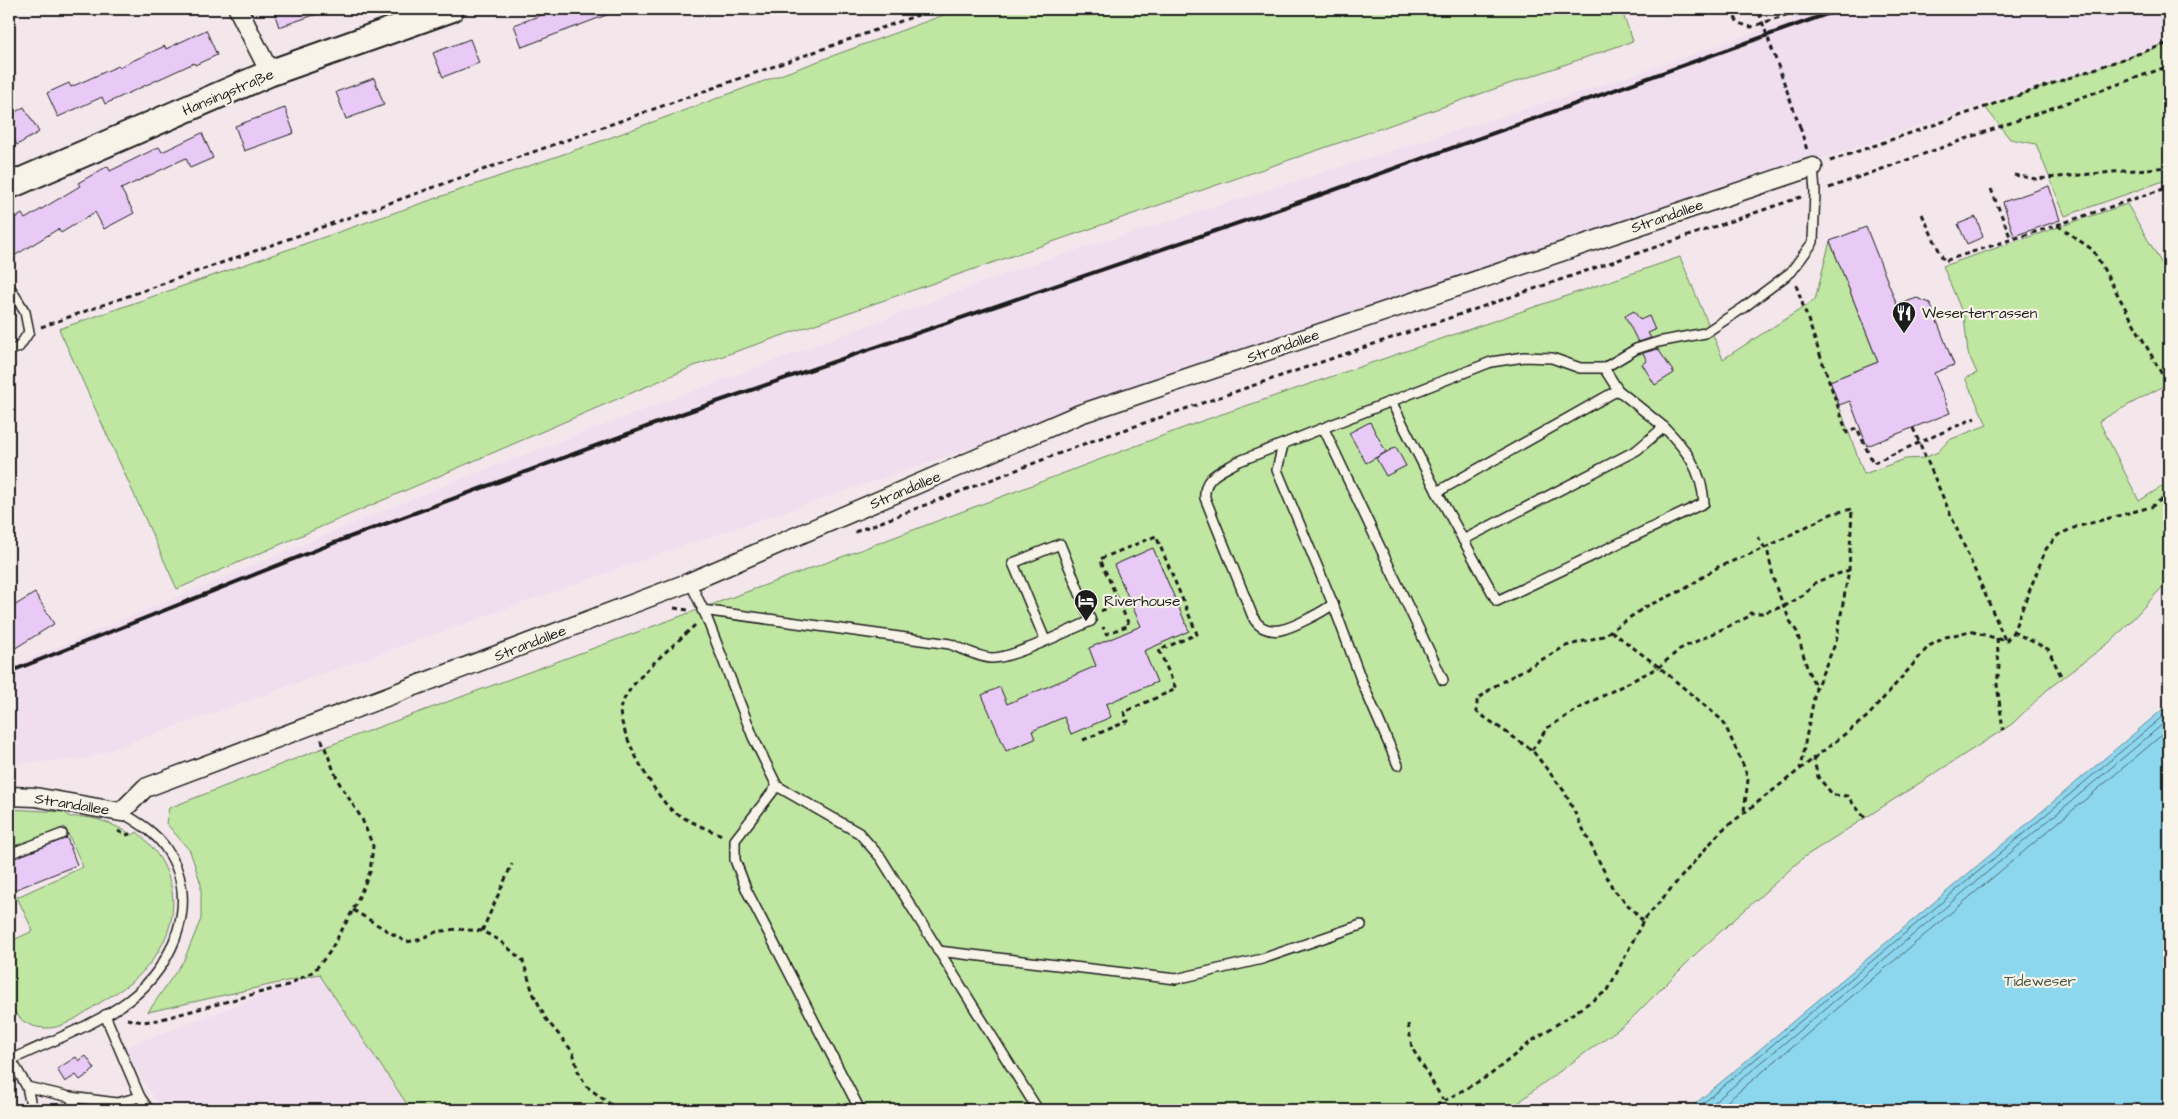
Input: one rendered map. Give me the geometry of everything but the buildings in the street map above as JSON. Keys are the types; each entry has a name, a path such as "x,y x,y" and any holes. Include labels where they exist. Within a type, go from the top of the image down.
{"street":[{"path":"238,9 270,73"},
{"name":"Hansingstraße","path":"9,186 270,73 452,9"},
{"name":"Strandallee","path":"9,796 35,798 121,812 145,788 690,582 1080,414 1813,167"}],"lane":[{"path":"1333,604 1280,630 1262,627 1256,622 1205,498 1204,489 1210,479 1237,462 1491,362 1524,357 1552,358 1580,368 1604,368 1636,349 1704,332 1743,308 1791,272 1814,242 1815,192 1813,167"},
{"path":"9,286 25,312 29,332 19,347 9,351"},
{"path":"1391,401 1437,492 1497,601 1704,503 1703,484 1684,447 1664,427 1618,390 1604,368"},
{"path":"1437,492 1618,390"},
{"path":"1463,540 1637,450 1664,427"},
{"path":"1324,429 1443,680"},
{"path":"1283,445 1277,470 1333,604 1362,682 1398,765"},
{"path":"704,613 950,644 990,658 1007,656 1092,621 1060,544 1013,563 1045,640"},
{"path":"690,582 753,737 777,786 859,832 881,858 1038,1110"},
{"path":"777,786 735,840 736,860 746,891 860,1110"},
{"path":"32,1110 27,1087 10,1058 105,1015 130,1000 150,979 177,936 182,916 184,892 178,870 165,847 148,829 121,812"},
{"path":"9,854 62,834"},
{"path":"938,951 1176,979 1262,959 1361,926"},
{"path":"105,1015 140,1097 149,1110"},
{"path":"27,1087 70,1097 117,1103 140,1097"},
{"path":"70,1097 78,1110"}],"path":[{"path":"29,332 935,9"},
{"path":"1731,9 1738,22 1751,28 1803,9"},
{"path":"1758,11 1813,167 2169,43"},
{"path":"849,535 1089,442 1815,192 2169,66"},
{"path":"2014,175 2036,179 2169,167"},
{"path":"1922,214 1944,261 2169,188"},
{"path":"1991,189 2011,239"},
{"path":"2057,225 2094,250 2169,387"},
{"path":"1791,272 1848,433 1857,428 1873,463 1920,444 1975,418"},
{"path":"1913,428 2006,641"},
{"path":"2006,641 2013,632 2046,549 2058,535 2076,527 2151,507 2169,494"},
{"path":"1643,921 1613,889 1564,791 1532,750 1477,712 1477,700 1493,687 1566,646 1602,636 1646,607 1683,590 1718,567 1765,548 1832,514 1852,509 1849,570 1836,642 1816,688 1800,768"},
{"path":"1083,740 1128,721 1124,712 1176,689 1160,650 1197,634 1156,536 1100,560 1129,625 1106,634 1101,625"},
{"path":"1758,537 1768,553 1775,585 1790,622 1797,632 1808,671 1816,688"},
{"path":"1532,750 1547,728 1583,706 1658,667 1680,649 1750,616 1750,613 1762,613 1785,606 1805,594 1816,582 1849,570"},
{"path":"1089,616 1119,603"},
{"path":"704,613 630,687 620,708 624,733 655,791 673,811 735,840"},
{"path":"1611,631 1723,721 1745,769 1748,780 1744,812"},
{"path":"1428,1110 1490,1075 1532,1041 1608,990 1643,921 1721,831 1813,757 1868,716 1929,646 1946,637 1970,631 2006,641"},
{"path":"2013,632 2048,649 2062,678"},
{"path":"1997,638 1999,667 1997,684 2003,730"},
{"path":"105,1015 143,1022 158,1020 288,985 314,971 329,953 353,910 370,872 373,846 362,819 338,781 321,738"},
{"path":"1813,757 1818,777 1833,794 1847,796 1865,818"},
{"path":"482,931 512,864"},
{"path":"353,910 406,942 418,940 436,932 456,929 482,931 499,940 523,961 533,993 546,1018 573,1052 578,1071 586,1086 618,1110"},
{"path":"1408,1024 1412,1048 1444,1100"},
{"path":"1433,1106 1436,1110"}],"shaded area":[{"path":"1822,9 2169,9 2169,41 657,555 85,759 9,764 9,667 455,481 1023,267 1623,78"},
{"path":"319,974 414,1110 162,1110 123,1048"}],"green space":[{"path":"960,9 1621,9 1633,41 694,366 177,589 59,329 601,141"},
{"path":"2169,43 2169,179 2065,216 2036,144 2010,139 1985,107"},
{"path":"2127,204 2169,276 2169,383 2099,421 2139,501 2169,482 2169,580 2115,638 2048,689 2012,724 1804,857 1699,951 1628,1022 1534,1090 1510,1110 411,1110 319,974 148,1012 184,960 201,919 201,884 190,851 166,823 169,808 341,741 847,555 1199,422 1680,257 1723,359 1815,300 1830,241 1878,362 1830,381 1864,474 1905,459 1924,458 1938,452 1949,440 1987,425 1965,378 1977,373 1968,353 1964,317 1943,266"},
{"path":"9,809 64,812 70,817 87,817 103,821 133,835 137,832 152,847 162,863 169,880 173,897 172,915 159,951 130,984 61,1026 47,1028 30,1025 17,1015 10,1000 8,990 9,942 33,931 17,897 83,867 65,827 9,850"}],"water":[{"name":"Tideweser","path":"2169,704 2169,1110 1688,1110"}],"railway":[{"path":"9,672 339,541 684,413 1317,196 1841,9"}],"place":[{"name":"Weserterrassen","path":"1904,334"},
{"name":"Riverhouse","path":"1086,622"}]}
